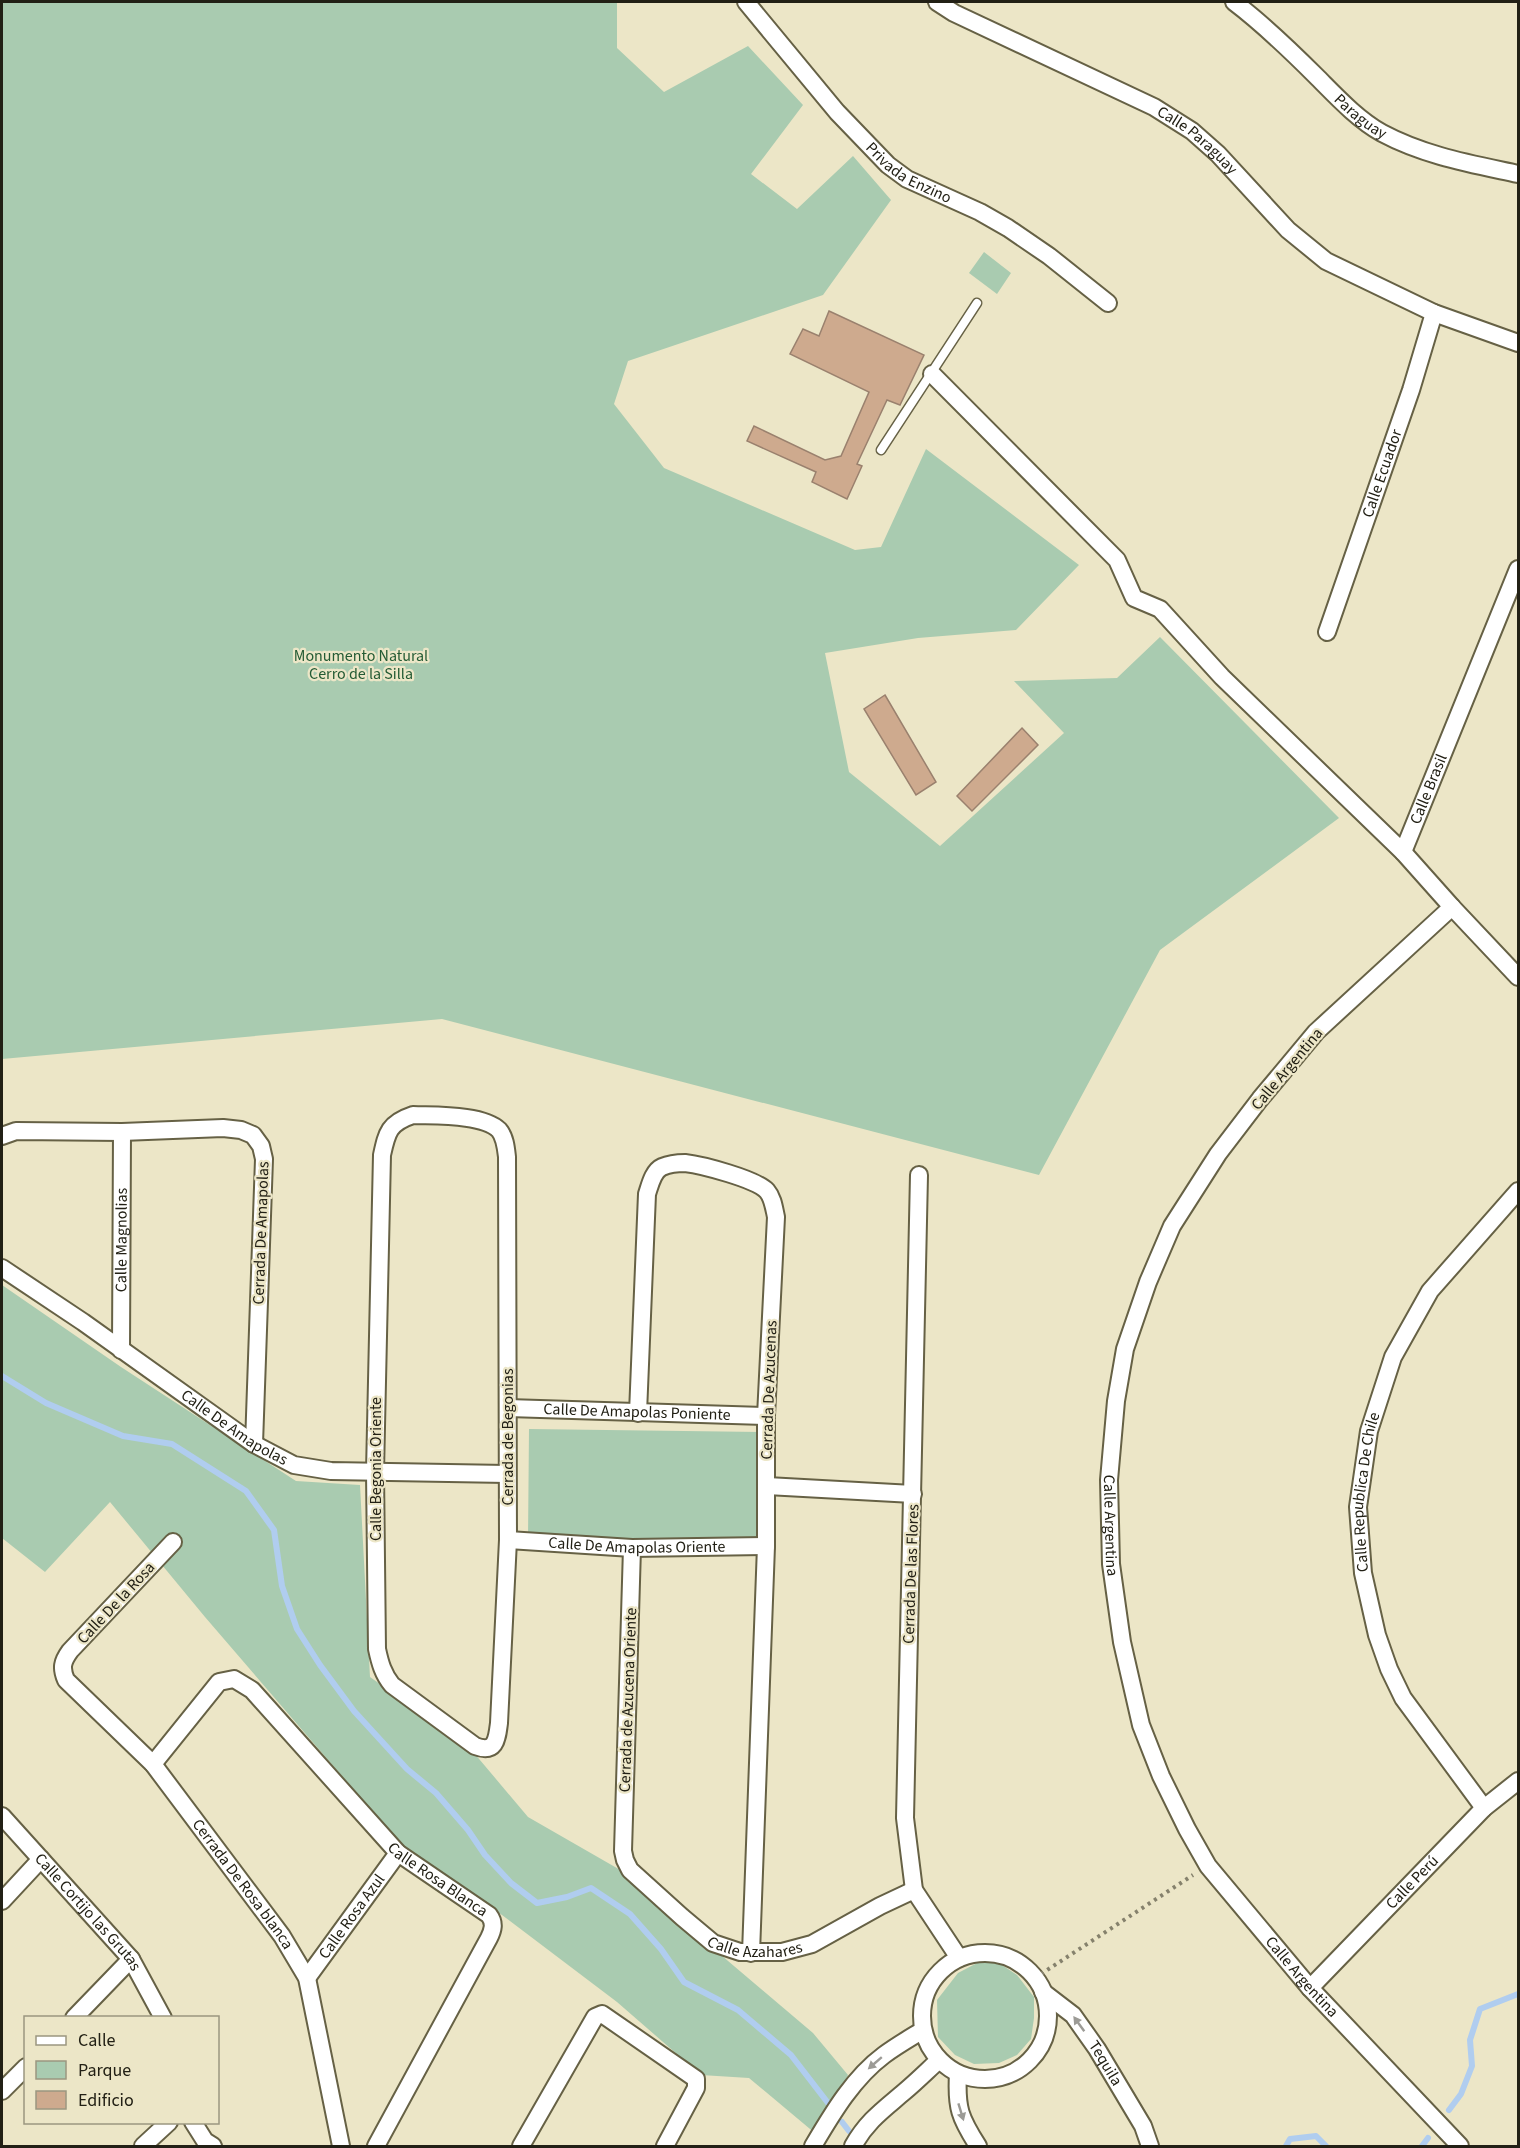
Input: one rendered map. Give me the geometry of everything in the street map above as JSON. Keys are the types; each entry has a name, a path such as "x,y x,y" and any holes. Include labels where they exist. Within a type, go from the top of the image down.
{"street":[{"name":"Privada Enzino","path":"747,2 837,112 888,165 907,179 980,212 1008,228 1108,303"},
{"name":"Calle Paraguay","path":"937,2 954,13 1154,107 1192,131 1218,154 1288,230 1326,261 1434,313 1518,343"},
{"name":"Paraguay","path":"1234,2 1299,59 1350,110 1380,132 1413,148 1518,174"},
{"name":"Calle Ecuador","path":"1327,632 1411,390 1434,313"},
{"path":"932,374 1117,560 1134,598 1160,609 1222,677 1403,852 1518,977"},
{"name":"Calle Brasil","path":"1403,852 1518,569"},
{"name":"Calle Argentina","path":"1452,907 1316,1032 1218,1154 1172,1226 1125,1348 1116,1401 1109,1480 1111,1564 1122,1642 1145,1735 1161,1776 1208,1866 1310,1988 1460,2146"},
{"name":"Calle Begonia Oriente","path":"495,1743 490,1748 483,1749 475,1746 392,1685 385,1677 380,1664 376,1632 375,1472 382,1155 385,1139 392,1125 400,1119 413,1115 477,1120 501,1131"},
{"name":"Cerrada De Amapolas","path":"2,1136 16,1131 122,1132 223,1128 241,1130 253,1135 261,1146 264,1159 254,1444"},
{"name":"Cerrada de Begonias","path":"495,1743 499,1723 508,1540 507,1156 501,1131"},
{"name":"Calle Magnolias","path":"121,1350 122,1132"},
{"name":"Cerrada De Azucenas","path":"638,1413 647,1194 651,1179 660,1168 685,1163 758,1184 768,1192 776,1217 766,1416 766,1546 751,1953"},
{"name":"Cerrada De las Flores","path":"919,1175 905,1818 914,1890 959,1958"},
{"name":"Calle Republica De Chile","path":"1484,1808 1403,1698 1389,1669 1377,1635 1363,1573 1358,1507 1370,1431 1393,1357 1430,1291 1518,1191"},
{"name":"Calle De Amapolas","path":"2,1268 83,1322 254,1444 294,1464 331,1471 507,1474"},
{"name":"Calle De Amapolas Poniente","path":"508,1407 766,1416"},
{"path":"767,1486 913,1494"},
{"name":"Calle De Amapolas Oriente","path":"508,1540 632,1548 766,1546"},
{"name":"Calle De la Rosa","path":"62,1665 70,1651 173,1542"},
{"name":"Cerrada de Azucena Oriente","path":"623,1851 632,1548"},
{"name":"Cerrada De Rosa blanca","path":"62,1665 66,1680 153,1764 282,1936 306,1978 341,2146"},
{"name":"Calle Rosa Blanca","path":"153,1764 219,1682 234,1679 252,1690 398,1853 493,1920 493,1930 376,2146"},
{"name":"Calle Perú","path":"1310,1988 1484,1808 1518,1781"},
{"name":"Calle Cortijo las Grutas","path":"2,1816 131,1959 162,2016"},
{"name":"Calle Azahares","path":"623,1851 630,1870 697,1930 713,1943 740,1953 782,1952 812,1944 879,1906 914,1890"},
{"name":"Calle Rosa Azul","path":"306,1978 398,1853"},
{"path":"2,1901 41,1859"},
{"path":"975,1953 1000,1955 1023,1965 1039,1985 1048,2013 1045,2035 1036,2054 1020,2069 1000,2078 979,2080 958,2074 939,2060 929,2046 923,2030 922,2008 928,1988 941,1970 959,1958 975,1953"},
{"path":"76,2016 131,1959"},
{"name":"Tequila","path":"1039,1985 1073,2015 1097,2049 1143,2126 1150,2146"},
{"path":"520,2146 598,2014 602,2014 696,2079 696,2088 664,2146"},
{"path":"813,2146 849,2090 864,2072 884,2055 923,2030"},
{"path":"853,2146 862,2130 881,2110 939,2060"},
{"path":"2,2091 24,2069"},
{"path":"958,2074 957,2095 960,2114 978,2146"},
{"path":"143,2146 167,2124"},
{"path":"194,2124 204,2140 213,2146"}],"lane":[{"path":"881,450 977,303"}],"path":[{"path":"1039,1985 1208,1866"}],"green space":[{"name":"Monumento Natural Cerro de la Silla","path":"2,2 617,2 617,48 664,92 748,46 803,105 751,174 797,209 853,156 891,200 823,295 628,361 614,404 664,468 855,550 881,547 926,449 1079,565 1016,630 918,638 825,653 849,772 940,846 1064,733 1014,681 1117,678 1160,637 1339,818 1160,950 1039,1175 442,1019 2,1059"},
{"path":"984,252 1011,273 997,294 969,273"},
{"path":"2,1285 121,1367 296,1481 360,1485 370,1677 469,1747 528,1817 622,1871 813,2033 848,2075 816,2134 749,2078 701,2075 617,2002 502,1915 402,1846 205,1617 110,1502 45,1572 2,1538"},
{"path":"529,1429 761,1432 759,1540 528,1538"},
{"path":"979,1962 999,1963 1017,1975 1034,1997 1031,2039 1017,2055 999,2063 974,2064 955,2055 938,2037 937,2000 958,1973"}],"building":[{"path":"829,311 924,355 900,405 887,400 857,464 862,466 847,499 812,482 816,472 747,441 754,426 825,460 841,456 869,392 790,354 803,329 819,336"},
{"path":"885,695 936,782 916,795 864,709"},
{"path":"1022,728 1038,745 972,811 957,796"}],"waterway":[{"path":"2,1376 46,1403 123,1436 172,1444 246,1491 274,1530 282,1586 297,1629 320,1665 354,1711 407,1769 436,1793 468,1830 485,1855 511,1883 537,1903 567,1897 591,1888 630,1914 661,1949 684,1982 738,2010 791,2055 828,2103"},
{"path":"1449,2110 1461,2094 1472,2066 1470,2040 1480,2009 1518,1994"},
{"path":"842,2122 849,2131"},
{"path":"1286,2146 1290,2139 1316,2136 1326,2146"},
{"path":"1422,2146 1428,2138"}]}
